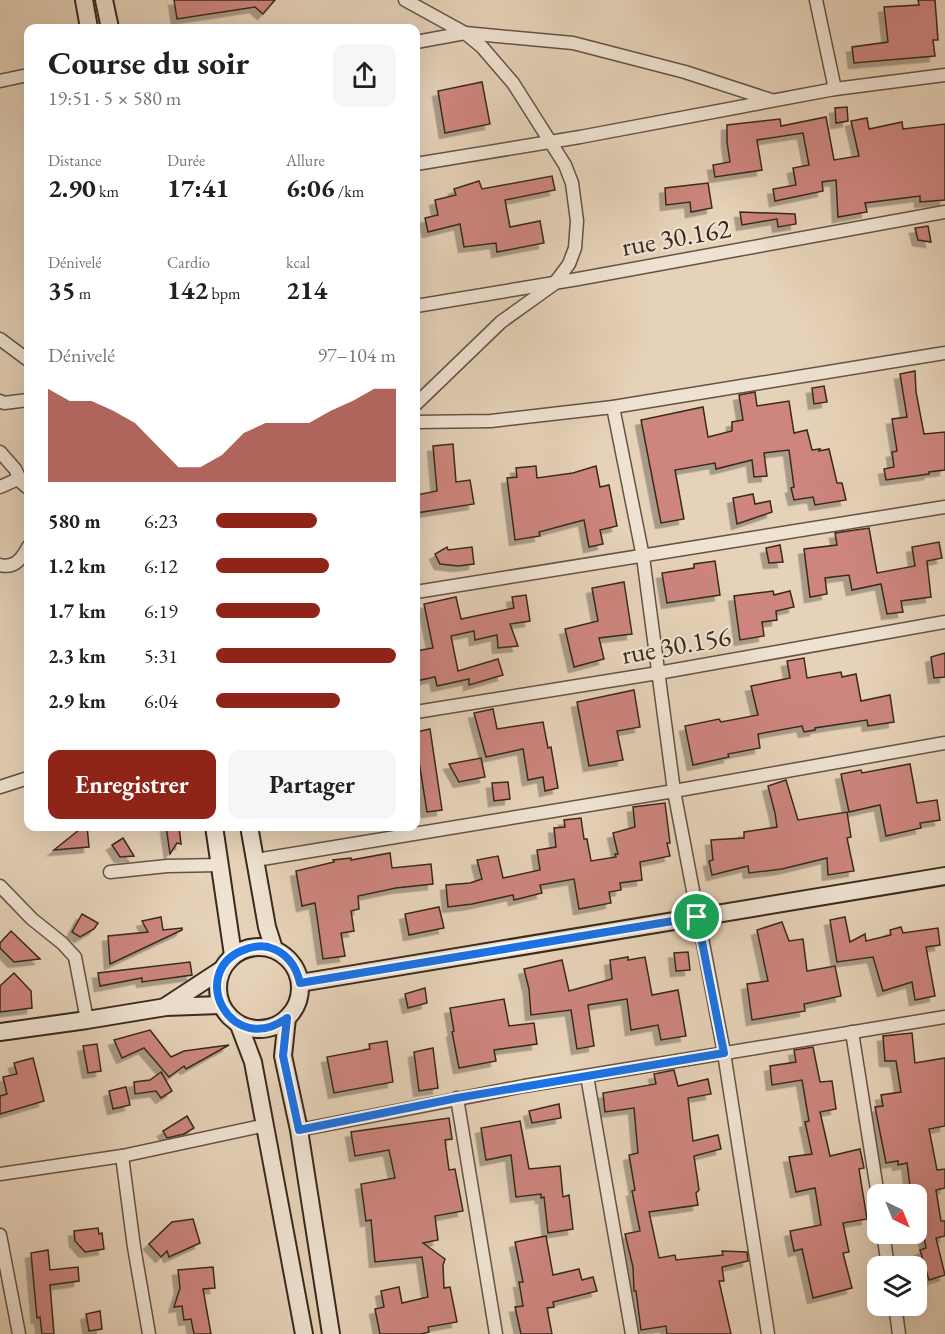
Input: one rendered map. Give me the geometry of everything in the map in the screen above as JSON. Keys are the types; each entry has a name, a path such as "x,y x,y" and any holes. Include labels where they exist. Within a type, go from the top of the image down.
{"main road":[{"path":"84,0 88,24"},
{"path":"104,0 109,24"},
{"path":"215,831 232,955"},
{"path":"250,831 267,927 274,949"},
{"path":"300,983 945,876"},
{"path":"264,946 274,949 286,956 293,964 300,983 297,1002 287,1018 277,1025 264,1029 251,1029 228,1016 220,1005 217,982 221,970 232,955 249,947 264,946"},
{"path":"166,1007 221,970"},
{"path":"0,1032 166,1007 220,1005"},
{"path":"287,1018 283,1056 299,1130 331,1334"},
{"path":"239,1024 253,1062 304,1334"}],"street":[{"path":"405,0 465,33 482,47 513,83 566,165 572,183 577,221 575,248 569,264 554,284 501,322 420,400"},
{"path":"816,0 835,89"},
{"path":"420,41 465,33 573,43 685,72 772,101"},
{"path":"420,163 835,89 945,75"},
{"path":"0,81 24,76"},
{"name":"rue 30.162","path":"420,305 554,284 945,212"},
{"path":"0,339 24,357"},
{"path":"420,422 501,420 613,407 945,353"},
{"path":"2,403 24,400"},
{"path":"613,407 642,556 674,791 724,1053 768,1334"},
{"path":"0,452 15,469 18,479 24,484"},
{"path":"0,487 18,479"},
{"path":"420,591 945,507"},
{"path":"0,558 6,565 24,554"},
{"name":"rue 30.156","path":"420,711 658,673 945,622"},
{"path":"256,860 674,791 945,743"},
{"path":"0,787 24,779"},
{"path":"110,872 167,866 220,866"},
{"path":"0,886 32,919 62,943 75,957 87,1020"},
{"path":"299,1130 457,1098 945,1017"},
{"path":"852,1032 876,1184"},
{"path":"587,1076 632,1334"},
{"path":"457,1098 496,1334"},
{"path":"0,1174 122,1156 266,1125"},
{"path":"122,1156 149,1334"},
{"path":"0,1235 19,1334"},
{"path":"897,1316 899,1334"}],"building":[{"path":"174,0 275,0 263,14 255,7 177,19"},
{"path":"918,0 935,0 938,40 933,40 935,56 854,63 852,47 888,42 884,7 919,5"},
{"path":"482,82 490,124 445,133 438,91"},
{"path":"847,107 848,121 836,123 835,108"},
{"path":"826,117 834,160 859,156 851,121 867,118 869,129 902,122 903,129 945,124 945,200 920,202 920,196 865,203 867,212 838,217 836,180 822,182 823,191 775,201 773,189 796,185 793,168 809,165 803,133 757,140 762,170 715,177 713,165 730,162 727,125 780,119 781,126"},
{"path":"552,176 555,190 505,200 510,227 540,221 544,243 497,252 496,243 464,247 460,224 428,232 425,218 438,215 435,200 456,195 454,189 479,181 482,189"},
{"path":"708,183 712,208 691,212 690,202 666,205 665,188"},
{"path":"740,212 795,214 796,224 778,227 777,219 742,225"},
{"path":"928,226 931,242 918,240 915,228"},
{"path":"915,371 916,392 924,434 945,432 945,470 886,480 884,469 894,467 892,452 897,451 892,419 907,417 900,374"},
{"path":"824,386 827,402 814,404 812,388"},
{"path":"755,392 757,406 789,401 794,433 807,430 812,450 829,449 837,483 842,483 846,500 815,505 813,497 794,500 789,450 764,453 767,476 754,477 752,460 716,469 715,463 675,470 684,519 661,523 641,420 703,407 708,437 732,431 732,422 743,420 739,395"},
{"path":"453,444 456,482 470,480 474,504 420,512 420,494 437,491 433,446"},
{"path":"536,466 537,478 573,473 596,466 600,487 609,485 617,526 600,530 603,544 589,547 584,520 539,532 540,536 515,540 507,478 517,477 516,468"},
{"path":"753,494 755,504 770,501 772,512 737,524 733,498"},
{"path":"869,528 877,573 915,566 912,547 939,542 942,558 927,561 931,597 901,601 903,612 887,614 881,584 852,590 849,575 825,578 827,594 810,597 804,549 837,545 835,533"},
{"path":"780,545 783,562 769,563 766,548"},
{"path":"447,547 448,550 472,547 474,564 458,566 440,564 435,554"},
{"path":"715,561 720,595 667,603 662,573 694,568 694,564"},
{"path":"624,582 632,634 599,638 604,659 574,667 565,629 598,621 592,588"},
{"path":"773,591 774,595 790,591 794,607 776,611 777,620 762,622 764,636 740,640 734,596"},
{"path":"526,595 530,621 510,624 518,646 498,648 497,635 475,640 474,631 451,636 458,671 498,659 503,675 469,685 469,679 437,686 435,677 420,680 420,650 433,648 424,604 456,597 461,619 514,608 512,597"},
{"path":"945,653 945,677 934,678 931,657"},
{"path":"804,658 807,678 841,672 842,677 856,674 861,701 890,695 894,722 868,726 867,720 815,728 815,730 804,732 802,726 758,734 760,748 728,754 729,757 693,765 685,726 719,719 721,722 758,715 751,686 790,678 787,661"},
{"path":"634,690 640,727 617,731 623,760 589,766 577,702"},
{"path":"493,709 497,729 543,722 548,748 551,747 558,788 545,791 543,777 528,780 523,749 486,757 474,713"},
{"path":"430,729 442,810 427,812 420,768 420,731"},
{"path":"481,758 485,777 459,782 449,764"},
{"path":"910,764 917,803 937,800 940,820 920,823 921,828 886,836 880,805 849,812 841,774 861,770 862,773"},
{"path":"786,780 798,820 847,812 851,837 847,838 854,871 828,875 827,858 782,869 749,873 748,866 712,875 709,861 713,860 711,840 744,838 744,832 777,827 768,786"},
{"path":"508,782 510,799 494,801 492,783"},
{"path":"665,803 670,856 640,862 642,880 620,883 621,890 609,892 611,903 579,909 574,879 540,885 542,893 514,900 513,895 448,907 446,885 470,883 482,879 477,860 498,856 503,878 540,870 537,850 556,847 554,828 565,827 564,820 581,818 584,839 587,839 591,861 616,857 615,854 618,854 613,833 635,827 633,807"},
{"path":"78,831 87,831 89,847 54,850"},
{"path":"167,831 180,831 181,844 177,843 170,854"},
{"path":"123,838 134,856 120,857 112,845"},
{"path":"390,853 392,868 431,864 433,884 396,888 358,896 359,909 351,911 354,931 341,933 345,956 323,959 315,903 302,906 296,871 334,862 333,860 351,858 351,860"},
{"path":"439,907 444,928 409,935 405,914"},
{"path":"82,914 98,923 94,929 80,937 72,932"},
{"path":"161,917 163,930 182,928 182,930 110,964 108,936 148,932 142,921"},
{"path":"845,917 850,942 865,934 866,941 891,935 890,930 901,927 903,933 938,928 940,945 926,947 935,996 915,1000 912,982 883,991 873,957 837,962 830,920"},
{"path":"782,922 789,941 803,939 807,971 835,966 841,996 804,1004 805,1011 752,1020 747,984 768,981 757,930"},
{"path":"11,931 40,959 14,962 0,948 0,943"},
{"path":"688,952 690,970 676,971 674,953"},
{"path":"628,957 628,960 645,957 652,995 678,990 686,1036 661,1040 658,1025 631,1030 627,999 588,1005 594,1046 577,1049 571,1010 531,1015 529,989 524,969 562,960 569,991 612,979 610,960"},
{"path":"190,962 192,975 142,982 142,978 100,986 98,973"},
{"path":"14,973 31,991 32,1008 0,1012 0,986"},
{"path":"425,988 427,1003 408,1008 405,994"},
{"path":"504,999 509,1026 534,1023 537,1044 494,1050 496,1061 459,1068 450,1008"},
{"path":"150,1030 171,1057 184,1051 229,1045 186,1069 184,1066 169,1077 144,1048 122,1058 114,1040"},
{"path":"912,1033 915,1063 945,1058 945,1126 929,1129 937,1170 945,1169 945,1188 936,1190 941,1221 945,1221 945,1236 936,1238 945,1275 929,1280 927,1256 922,1256 920,1250 926,1248 927,1244 927,1184 910,1184 907,1163 898,1165 898,1161 886,1163 875,1107 883,1106 881,1095 901,1092 896,1061 885,1061 883,1036"},
{"path":"387,1041 393,1082 334,1093 327,1057 370,1049 369,1044"},
{"path":"97,1044 101,1071 88,1073 83,1046"},
{"path":"813,1047 820,1082 832,1081 836,1109 820,1112 830,1156 860,1149 864,1168 859,1169 867,1219 843,1223 849,1252 843,1253 852,1288 813,1298 802,1249 794,1251 790,1231 821,1225 815,1188 796,1192 789,1157 812,1154 805,1122 809,1121 802,1080 772,1085 770,1066 796,1062 794,1050"},
{"path":"433,1048 438,1088 419,1091 414,1052"},
{"path":"33,1058 44,1101 0,1114 0,1096 7,1094 3,1077 17,1074 14,1063"},
{"path":"674,1070 678,1086 708,1079 711,1094 688,1098 693,1141 718,1135 721,1149 694,1156 699,1190 696,1193 698,1205 649,1212 659,1258 675,1255 676,1260 723,1255 722,1251 747,1252 748,1261 722,1267 724,1281 719,1281 731,1334 667,1334 666,1326 641,1330 636,1291 634,1291 633,1267 625,1234 640,1231 632,1191 635,1190 629,1155 638,1153 634,1108 605,1112 603,1093 656,1084 654,1074"},
{"path":"161,1072 172,1091 161,1098 156,1091 135,1094 134,1082 150,1080"},
{"path":"126,1087 130,1105 113,1109 109,1091"},
{"path":"559,1104 561,1118 532,1123 529,1111"},
{"path":"187,1116 194,1128 184,1134 167,1138 163,1131"},
{"path":"449,1118 452,1139 445,1140 449,1170 455,1169 463,1211 435,1216 438,1240 423,1243 445,1259 444,1288 450,1287 457,1322 428,1327 429,1332 421,1334 380,1334 375,1309 384,1307 381,1291 399,1287 402,1303 428,1297 422,1257 375,1262 371,1220 366,1221 361,1184 395,1178 389,1150 355,1156 351,1132"},
{"path":"520,1121 529,1169 560,1166 563,1197 569,1195 573,1229 548,1233 544,1197 541,1198 541,1194 516,1197 511,1155 486,1160 481,1128"},
{"path":"193,1219 200,1243 169,1257 167,1251 161,1257 149,1244 172,1222"},
{"path":"98,1228 99,1234 102,1233 104,1249 85,1252 75,1241 74,1231"},
{"path":"546,1236 553,1275 579,1269 582,1280 593,1277 597,1291 553,1302 554,1307 547,1308 552,1334 521,1334 515,1307 523,1306 519,1282 523,1282 515,1242"},
{"path":"48,1250 50,1270 78,1267 79,1281 50,1285 54,1334 42,1334 40,1317 37,1318 31,1253"},
{"path":"213,1267 215,1288 203,1289 211,1334 194,1334 191,1319 184,1320 182,1306 174,1307 180,1288 178,1270"},
{"path":"100,1311 102,1329 89,1331 86,1314"}],"route":[{"path":"697,917 724,1053 457,1098 299,1130 283,1056 287,1018 277,1025 264,1029 251,1029 228,1016 220,1005 217,993 217,982 227,961 232,955 249,947 264,946 286,956 298,973 300,983 697,917"}]}
